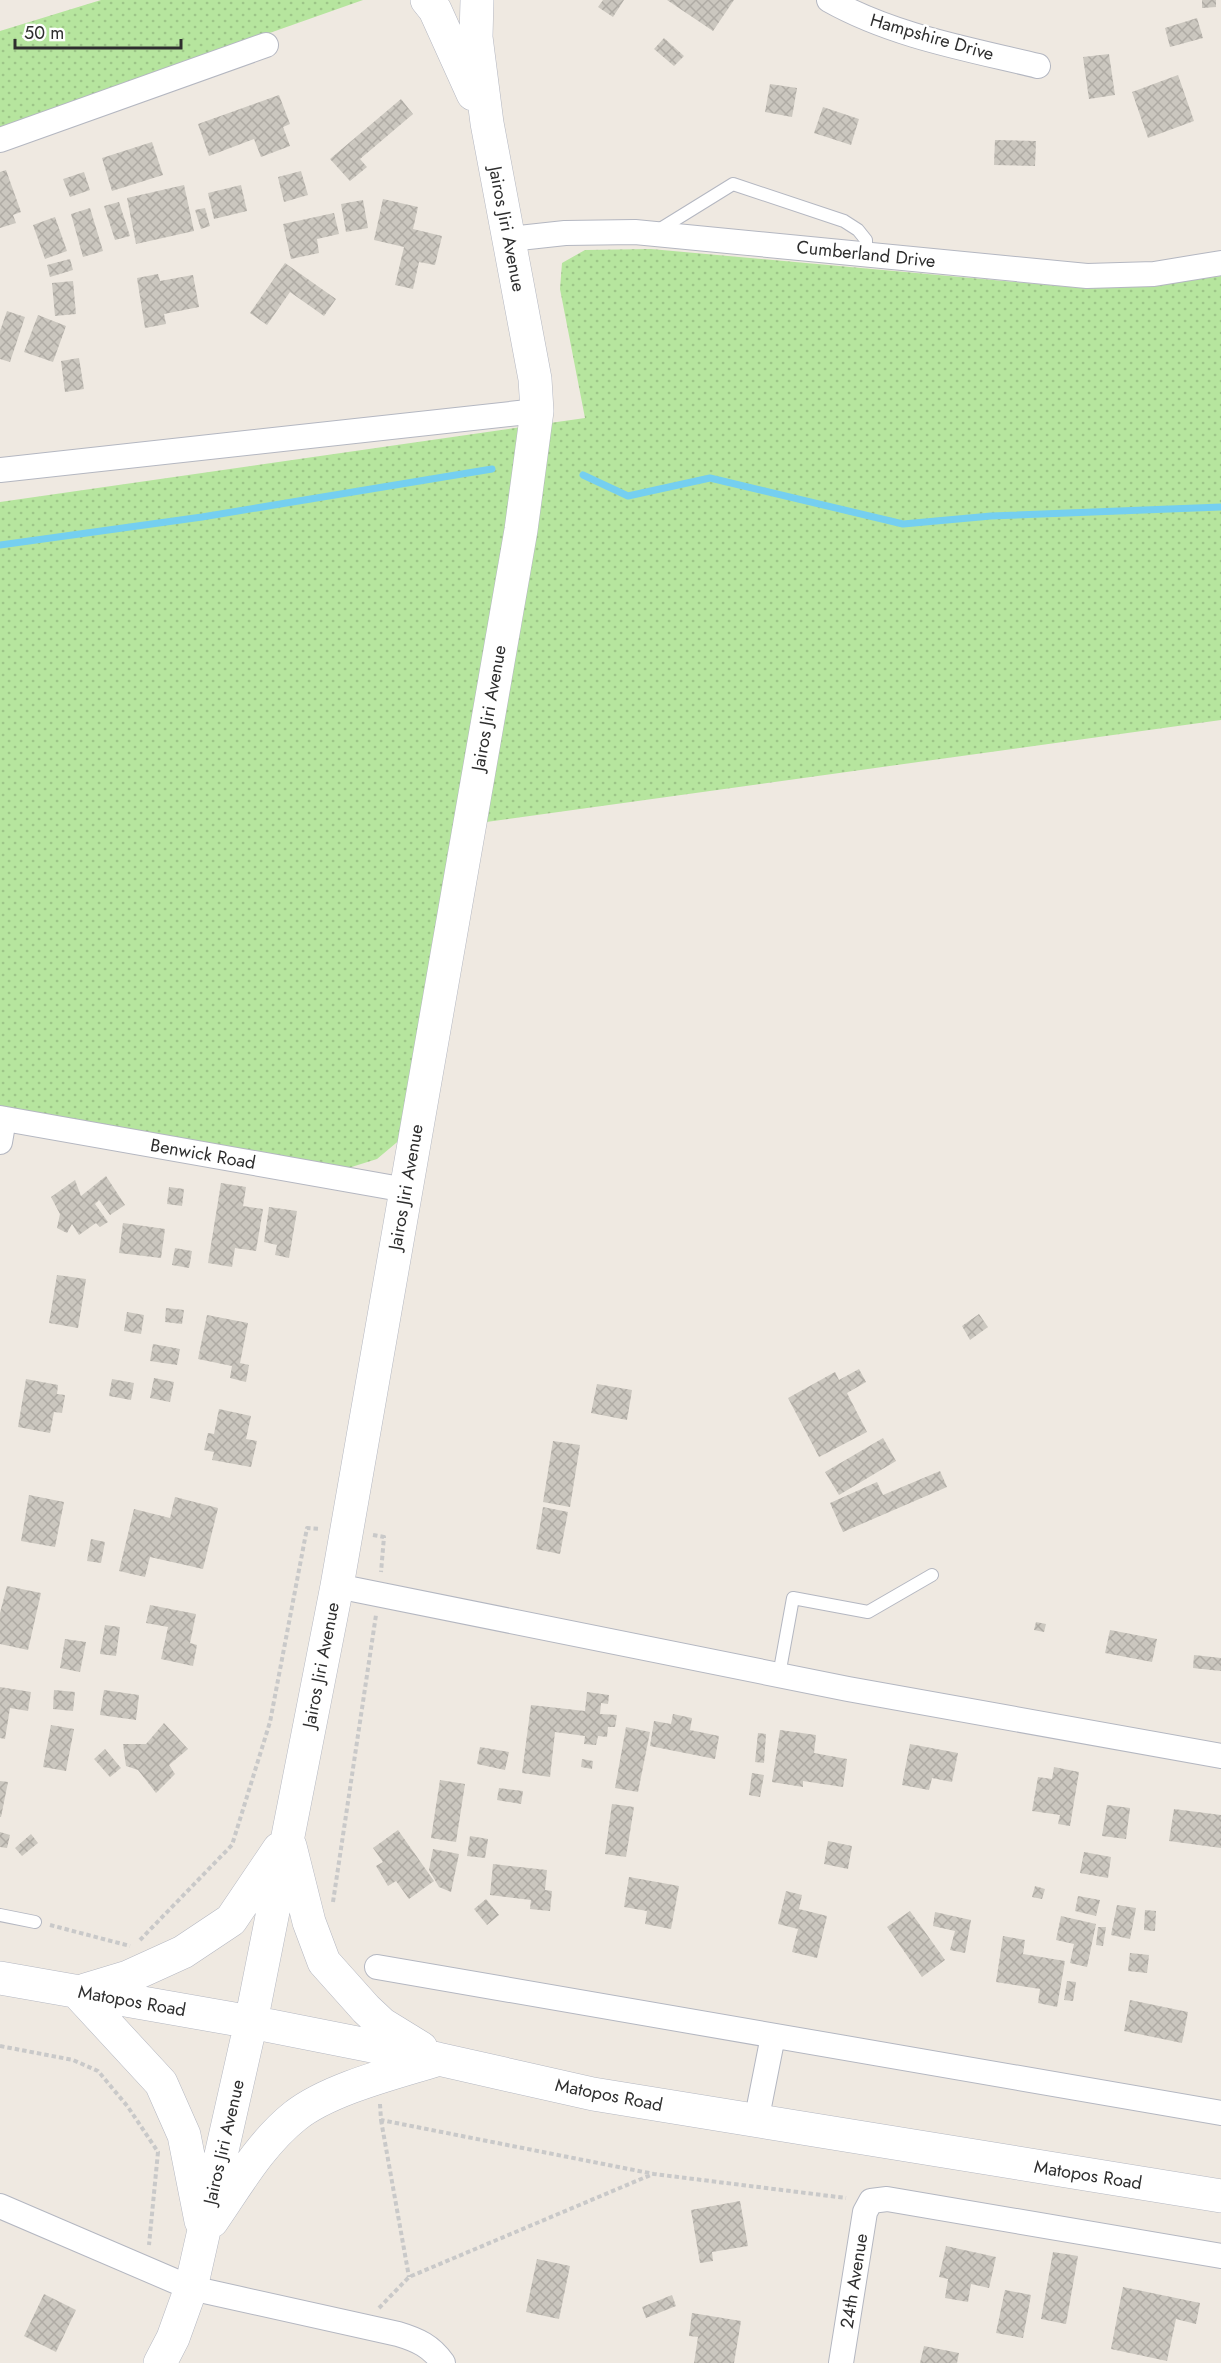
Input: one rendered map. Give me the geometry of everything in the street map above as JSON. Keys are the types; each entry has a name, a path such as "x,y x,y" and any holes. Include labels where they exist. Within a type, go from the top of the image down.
{"main road":[{"path":"428,0 435,10 487,123"},
{"name":"Jairos Jiri Avenue","path":"160,2363 173,2338 191,2288 251,2022 337,1586 521,530 537,411 535,379 487,123 476,37 477,0"},
{"path":"476,37 489,0"},
{"path":"203,2233 184,2135 161,2083 77,1992 128,1977 183,1952 231,1920 288,1836"},
{"path":"288,1836 303,1901 324,1962 382,2024 438,2059"},
{"name":"Matopos Road","path":"0,1978 251,2022 438,2059 593,2094 1221,2196"},
{"path":"203,2233 258,2154 295,2116 318,2101 438,2059"}],"street":[{"name":"Hampshire Drive","path":"829,0 854,14 913,34 1038,66"},
{"path":"0,140 266,45"},
{"name":"Cumberland Drive","path":"510,239 565,233 653,233 1087,276 1154,274 1221,262"},
{"path":"0,470 537,411"},
{"name":"Benwick Road","path":"2,1126 406,1190"},
{"path":"337,1586 778,1675 1221,1756"},
{"path":"377,1967 1221,2113"},
{"path":"756,2122 773,2036"},
{"path":"871,2201 887,2199 1221,2256"},
{"name":"24th Avenue","path":"841,2363 865,2212 871,2201"},
{"path":"0,2205 191,2288 398,2334 423,2343 434,2350 442,2363"}],"lane":[{"path":"653,233 733,184 844,221 858,230 866,240 866,253"},
{"path":"778,1675 793,1598 868,1612 932,1575"},
{"path":"0,1916 34,1922"}],"path":[{"path":"134,1947 232,1845 270,1722 307,1528 384,1537 379,1594 333,1902"},
{"path":"0,2046 73,2060 98,2071 128,2107 158,2152 147,2270"},
{"path":"380,2078 381,2120 409,2277"},
{"path":"381,2120 654,2174 871,2201"},
{"path":"361,2325 409,2277 654,2174"}],"green space":[{"path":"101,0 363,0 0,128 0,31"},
{"path":"651,249 1081,288 1157,285 1221,276 1221,720 457,826 402,1138 377,1159 342,1170 0,1108 0,502 585,418 560,289 562,263 585,250"}],"building":[{"path":"603,0 624,0 613,17 598,7"},
{"path":"667,0 734,0 713,31"},
{"path":"1202,0 1216,0 1216,7 1202,8"},
{"path":"1197,18 1203,38 1170,47 1165,28"},
{"path":"664,38 684,56 674,66 654,49"},
{"path":"1109,54 1115,95 1089,99 1083,57"},
{"path":"1178,75 1194,121 1148,138 1132,92"},
{"path":"770,84 797,88 792,117 765,112"},
{"path":"279,95 290,124 283,127 290,146 261,157 254,139 209,156 198,124"},
{"path":"401,99 413,114 360,159 367,167 350,181 330,159"},
{"path":"823,107 859,119 851,145 814,133"},
{"path":"995,140 1036,141 1035,166 994,165"},
{"path":"152,142 163,175 112,191 102,158"},
{"path":"6,170 21,212 13,215 16,223 0,228 0,172"},
{"path":"301,171 308,195 284,202 278,177"},
{"path":"84,172 90,190 70,197 63,179"},
{"path":"184,185 194,231 136,244 127,198"},
{"path":"241,185 247,211 214,219 208,193"},
{"path":"383,199 418,207 413,229 442,236 435,265 419,262 413,289 395,285 404,247 374,240"},
{"path":"363,200 368,228 346,232 341,204"},
{"path":"119,202 130,236 115,240 104,206"},
{"path":"90,208 103,251 83,257 71,214"},
{"path":"205,208 210,226 201,229 195,210"},
{"path":"334,213 339,234 317,239 319,253 291,259 283,224"},
{"path":"55,217 67,251 45,259 33,225"},
{"path":"70,259 73,270 50,277 47,265"},
{"path":"285,263 336,299 324,316 290,292 267,325 250,313"},
{"path":"158,274 160,281 193,275 199,307 164,314 166,324 145,328 137,278"},
{"path":"73,281 76,314 55,316 52,283"},
{"path":"7,311 25,317 10,362 0,359 0,331"},
{"path":"38,315 66,326 53,362 24,352"},
{"path":"79,358 84,389 65,392 61,361"},
{"path":"106,1176 125,1205 110,1215 99,1200 95,1204 108,1222 100,1227 96,1223 79,1235 72,1224 67,1233 57,1228 60,1214 51,1197 75,1180 81,1196"},
{"path":"221,1183 246,1187 243,1206 263,1209 256,1251 235,1248 232,1267 208,1263"},
{"path":"169,1187 184,1189 182,1206 167,1204"},
{"path":"269,1207 297,1211 289,1258 275,1255 277,1245 264,1242"},
{"path":"123,1223 165,1229 161,1258 119,1253"},
{"path":"175,1248 192,1251 189,1268 172,1265"},
{"path":"57,1275 86,1279 78,1328 49,1323"},
{"path":"166,1308 184,1310 182,1324 165,1322"},
{"path":"127,1312 144,1315 141,1334 124,1331"},
{"path":"979,1314 988,1327 970,1340 962,1326"},
{"path":"207,1315 248,1323 240,1363 249,1365 246,1382 230,1378 232,1366 198,1359"},
{"path":"153,1344 180,1349 177,1365 150,1361"},
{"path":"859,1369 866,1382 847,1393 867,1432 819,1457 788,1398 835,1372 839,1380"},
{"path":"154,1378 174,1382 170,1402 150,1398"},
{"path":"26,1379 58,1385 57,1394 65,1395 62,1413 54,1412 50,1433 18,1427"},
{"path":"112,1379 134,1383 131,1400 109,1396"},
{"path":"597,1384 632,1390 627,1420 591,1413"},
{"path":"219,1409 251,1416 246,1439 257,1441 251,1467 212,1460 214,1452 204,1450 208,1433 214,1434"},
{"path":"883,1438 896,1461 839,1495 825,1472"},
{"path":"553,1441 580,1445 570,1507 543,1502"},
{"path":"940,1471 947,1487 843,1532 830,1503 877,1482 883,1495"},
{"path":"29,1495 64,1502 55,1547 21,1541"},
{"path":"175,1497 218,1508 203,1569 150,1557 145,1577 119,1571 134,1509 170,1518"},
{"path":"543,1507 568,1512 560,1554 536,1549"},
{"path":"91,1539 105,1542 101,1563 87,1561"},
{"path":"7,1586 41,1593 28,1650 0,1644 0,1613"},
{"path":"150,1605 196,1614 190,1643 197,1645 193,1666 161,1659 168,1627 146,1623"},
{"path":"1036,1622 1046,1624 1044,1632 1034,1630"},
{"path":"105,1625 120,1627 116,1656 100,1654"},
{"path":"1110,1630 1157,1639 1152,1662 1105,1653"},
{"path":"65,1639 86,1642 80,1672 60,1668"},
{"path":"1194,1655 1221,1658 1221,1671 1193,1668"},
{"path":"0,1687 31,1692 28,1711 10,1708 5,1739 0,1738"},
{"path":"54,1690 75,1692 73,1711 53,1709"},
{"path":"104,1690 139,1695 136,1720 100,1715"},
{"path":"587,1692 609,1695 608,1704 601,1703 600,1714 617,1715 615,1727 608,1727 607,1737 598,1736 596,1745 584,1744 585,1736 555,1732 550,1777 522,1773 531,1705 585,1711"},
{"path":"673,1714 692,1718 690,1730 719,1736 715,1759 650,1746 654,1721 671,1724"},
{"path":"164,1723 188,1749 169,1765 175,1774 156,1793 138,1770 126,1766 123,1744 146,1744"},
{"path":"51,1725 74,1729 66,1771 43,1767"},
{"path":"626,1727 650,1732 638,1792 615,1788"},
{"path":"780,1730 816,1735 814,1753 847,1759 843,1787 803,1781 803,1787 772,1782"},
{"path":"758,1733 766,1734 764,1763 755,1762"},
{"path":"910,1744 958,1753 952,1782 932,1778 929,1790 902,1785"},
{"path":"480,1747 509,1752 505,1770 477,1764"},
{"path":"105,1749 121,1768 110,1777 94,1759"},
{"path":"582,1759 593,1761 592,1769 581,1767"},
{"path":"1054,1767 1079,1772 1070,1826 1058,1824 1060,1815 1032,1811 1038,1777 1052,1779"},
{"path":"752,1773 764,1775 760,1797 749,1795"},
{"path":"440,1780 465,1784 456,1842 431,1838"},
{"path":"0,1781 8,1782 1,1817 0,1817"},
{"path":"499,1788 523,1791 521,1804 497,1800"},
{"path":"612,1804 634,1807 626,1857 605,1854"},
{"path":"1107,1805 1130,1808 1126,1839 1102,1836"},
{"path":"1174,1809 1221,1815 1221,1848 1169,1841"},
{"path":"398,1830 434,1881 409,1899 396,1881 388,1886 376,1866 383,1862 373,1848"},
{"path":"0,1832 10,1835 7,1848 0,1847"},
{"path":"31,1834 38,1843 22,1856 15,1848"},
{"path":"470,1836 488,1839 485,1858 467,1856"},
{"path":"828,1841 852,1846 848,1869 824,1864"},
{"path":"433,1849 459,1854 451,1892 439,1887 429,1870"},
{"path":"1084,1852 1111,1857 1108,1878 1080,1873"},
{"path":"493,1864 547,1870 545,1890 552,1891 550,1911 530,1909 531,1900 490,1895"},
{"path":"629,1877 679,1886 671,1929 645,1924 647,1911 624,1907"},
{"path":"1035,1886 1045,1889 1042,1899 1032,1897"},
{"path":"786,1891 802,1895 799,1909 827,1916 817,1958 792,1952 798,1929 778,1924"},
{"path":"1078,1896 1100,1900 1096,1916 1075,1911"},
{"path":"486,1899 499,1915 487,1925 474,1909"},
{"path":"1117,1905 1136,1908 1130,1939 1111,1935"},
{"path":"1145,1910 1156,1911 1155,1931 1144,1930"},
{"path":"910,1911 945,1960 922,1977 887,1927"},
{"path":"935,1912 971,1920 965,1953 950,1950 955,1931 933,1926"},
{"path":"1061,1916 1096,1924 1087,1967 1070,1963 1074,1944 1056,1940"},
{"path":"1098,1927 1106,1927 1103,1946 1096,1945"},
{"path":"1003,1936 1025,1940 1023,1954 1065,1961 1057,2007 1038,2003 1040,1989 996,1982"},
{"path":"1130,1953 1149,1955 1147,1973 1128,1971"},
{"path":"1067,1981 1076,1982 1073,2001 1064,2000"},
{"path":"1130,2000 1188,2012 1182,2043 1124,2031"},
{"path":"740,2201 748,2246 712,2252 713,2261 700,2263 691,2210"},
{"path":"946,2246 996,2257 989,2288 971,2284 968,2302 945,2298 948,2279 939,2277"},
{"path":"1053,2252 1078,2256 1066,2324 1041,2319"},
{"path":"537,2259 570,2266 559,2319 526,2312"},
{"path":"1123,2287 1200,2303 1196,2324 1176,2319 1167,2361 1111,2349"},
{"path":"1005,2290 1031,2295 1023,2338 996,2333"},
{"path":"44,2294 76,2310 56,2352 24,2336"},
{"path":"672,2295 676,2306 646,2318 642,2307"},
{"path":"692,2313 741,2321 734,2363 694,2363 698,2337 689,2336"},
{"path":"924,2346 959,2353 957,2363 920,2363"}],"waterway":[{"path":"0,545 202,517 492,469"},
{"path":"583,475 628,496 710,478 903,524 991,516 1221,507"}]}
